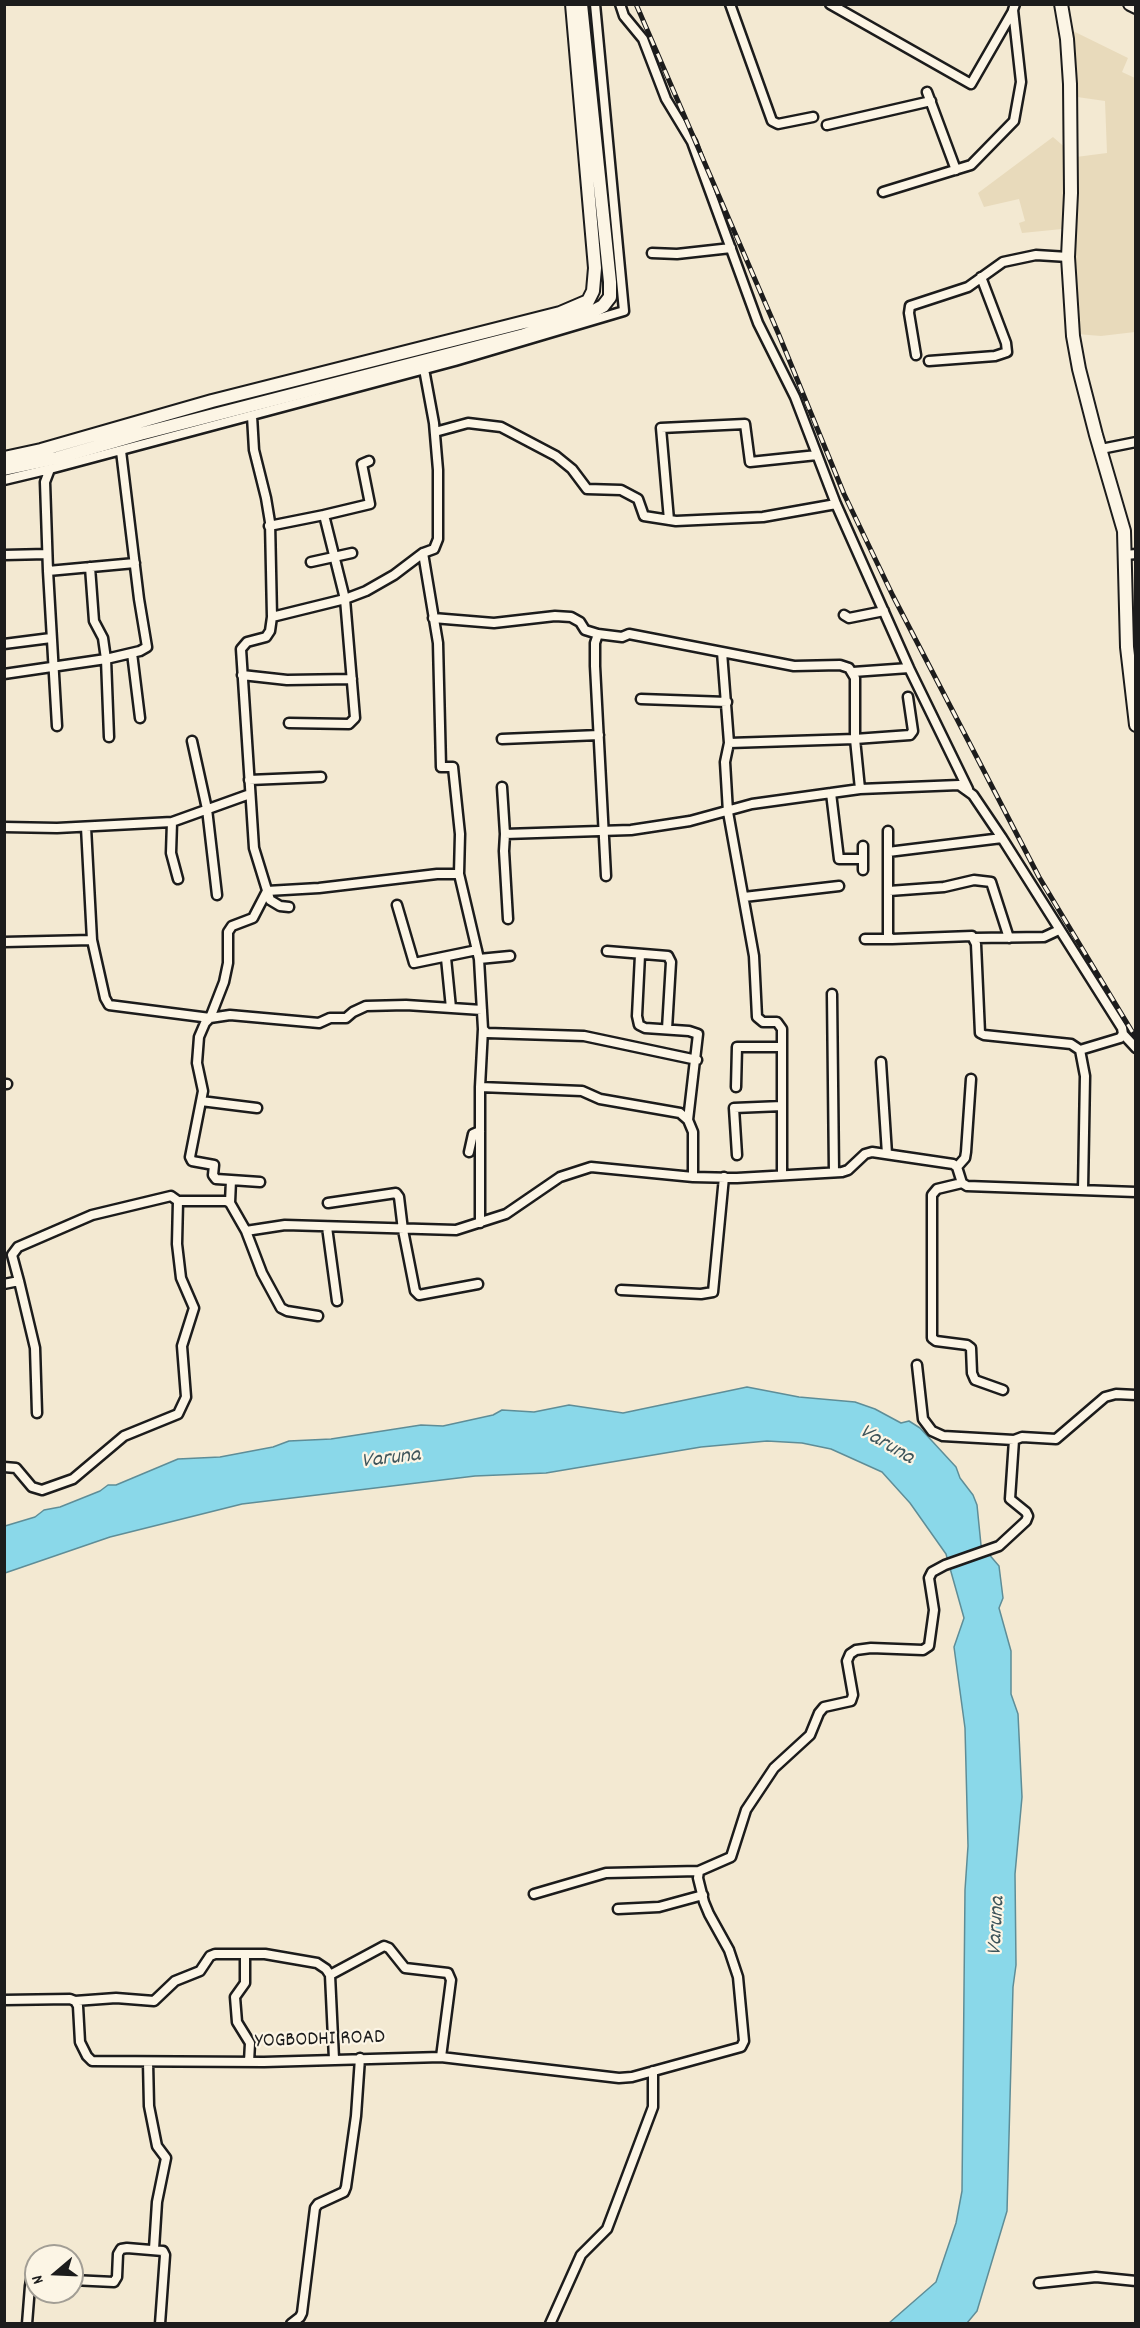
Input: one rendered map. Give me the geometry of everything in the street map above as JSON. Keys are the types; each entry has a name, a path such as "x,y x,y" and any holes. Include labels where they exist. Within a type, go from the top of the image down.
{"street":[{"path":"4,458 41,450 212,401 549,315 588,301 593,291 595,268 572,4"},
{"path":"4,470 57,458 140,434 524,334 590,313 603,306 610,297 610,282 581,4"},
{"path":"4,480 50,470 252,416 624,311 595,4"},
{"path":"620,4 624,15 643,39 666,99 693,142 758,323 795,398 836,504 909,668 968,790 1002,838 1122,1028 1123,1034 1136,1048"},
{"path":"730,4 772,121 778,124 813,117"},
{"path":"830,4 971,84 1014,7"},
{"path":"1061,4 1067,39 1070,84 1071,193 1068,257 1075,351 1131,555 1131,646 1136,724"},
{"path":"1130,4 1136,8"},
{"path":"883,192 971,165 1014,121 1021,82 1014,7"},
{"path":"927,92 956,170"},
{"path":"827,125 931,101"},
{"path":"652,253 677,254 731,248"},
{"path":"916,355 909,313 910,306 968,287 1003,262 1036,255 1068,257"},
{"path":"928,362 995,356 1006,352 1006,343 981,277"},
{"path":"272,617 345,599 366,591 394,575 423,553 436,547 439,535 438,470 435,432 424,369"},
{"path":"252,416 254,450 266,498 269,526 272,617 270,631 266,637 247,642 241,649 254,848 270,900 274,904 289,907"},
{"path":"435,432 468,423 501,427 556,456 572,469 586,489 621,490 639,500 644,516 669,520 763,517 836,504"},
{"path":"669,520 661,428 745,423 750,462 817,455"},
{"path":"1101,449 1136,441"},
{"path":"4,674 106,659 145,650 148,644 139,599 121,451"},
{"path":"269,526 370,504 362,464 369,461"},
{"path":"50,470 45,482 57,726"},
{"path":"289,723 344,724 353,721 355,711 345,599 324,515"},
{"path":"311,562 352,553"},
{"path":"423,553 438,643 441,767 453,768 460,834 459,874 478,955 483,1029 480,1087 480,1223"},
{"path":"4,555 47,554"},
{"path":"48,570 135,563"},
{"path":"90,567 94,621 103,638 106,659 109,737"},
{"path":"844,615 849,618 884,611"},
{"path":"433,618 494,623 555,616 571,617 580,622 585,630 598,634 622,637 629,634 794,666 840,665 849,668 853,672 855,739 860,789"},
{"path":"598,634 595,651 606,876"},
{"path":"4,644 51,638"},
{"path":"722,652 729,742 725,762 729,812 756,968 757,1017 763,1022 780,1023 782,1175"},
{"path":"132,653 140,718"},
{"path":"853,672 909,668"},
{"path":"242,675 287,680 352,679"},
{"path":"729,742 855,739 910,735 913,732 908,696"},
{"path":"641,699 726,702"},
{"path":"502,739 599,735"},
{"path":"192,741 207,809 217,895"},
{"path":"249,780 321,777"},
{"path":"505,834 620,831 675,824 729,812 752,804 860,789 953,784 968,790"},
{"path":"502,787 508,919"},
{"path":"831,793 839,859 863,859"},
{"path":"4,827 86,827 172,822 250,794"},
{"path":"172,822 171,853 178,879"},
{"path":"86,827 93,940 105,998 109,1005 210,1018 224,1014 319,1023 330,1018 346,1018 366,1006 482,1010"},
{"path":"888,831 887,933 892,939"},
{"path":"888,852 1002,838"},
{"path":"862,870 863,846"},
{"path":"267,891 320,888 437,874 459,874"},
{"path":"889,891 939,887 974,880 991,882 1009,938"},
{"path":"744,897 839,886"},
{"path":"260,1182 216,1179 212,1163 195,1162 190,1158 203,1086 197,1064 198,1044 201,1031 210,1018 224,982 228,963 228,932 232,926 253,918 267,891"},
{"path":"397,905 414,963 478,955 510,956"},
{"path":"866,939 969,935 974,938 1044,937 1059,930"},
{"path":"974,938 980,1033 1071,1044 1080,1050 1085,1077 1083,1190"},
{"path":"4,942 93,940"},
{"path":"607,951 666,955 670,959 667,1029"},
{"path":"640,955 637,1016 639,1025 645,1028 697,1033 699,1037 688,1120"},
{"path":"446,958 451,1008"},
{"path":"832,993 834,1172"},
{"path":"483,1029 487,1033 584,1036 696,1060"},
{"path":"1080,1050 1120,1038 1123,1034"},
{"path":"736,1087 737,1047 782,1047"},
{"path":"881,1062 888,1154"},
{"path":"957,1167 965,1158 966,1152 970,1079"},
{"path":"480,1087 582,1091 600,1099 680,1113 688,1120 693,1132 693,1177"},
{"path":"201,1101 257,1108"},
{"path":"737,1155 734,1108 782,1106"},
{"path":"469,1152 473,1134 480,1131"},
{"path":"246,1231 285,1225 456,1230 506,1214 560,1177 591,1167 693,1177 782,1175 848,1170 865,1154 872,1152 949,1163 957,1167 962,1183 967,1186 1136,1192"},
{"path":"621,1290 701,1294 713,1292 724,1177"},
{"path":"231,1180 230,1203 246,1231 262,1273 281,1308 318,1316"},
{"path":"962,1183 937,1189 932,1195 932,1338 936,1341 967,1345 971,1348 972,1373 975,1380 1003,1390"},
{"path":"328,1203 394,1192 399,1197 402,1230 416,1291 419,1295 478,1284"},
{"path":"37,1413 36,1354 19,1281 9,1251 92,1215 171,1196 178,1201 226,1201 230,1203"},
{"path":"4,1467 16,1468 32,1487 42,1490 73,1479 124,1436 178,1414 186,1397 182,1346 194,1308 181,1278 177,1244 178,1201"},
{"path":"327,1227 337,1301"},
{"path":"4,1284 19,1281"},
{"path":"917,1365 923,1419 932,1431 943,1436 1014,1440 1022,1437 1056,1439 1106,1397 1116,1394 1136,1395"},
{"path":"534,1894 606,1873 699,1871 731,1857 746,1810 774,1768 810,1735 824,1707 851,1701 853,1695 848,1661 850,1654 856,1650 871,1648 923,1650 929,1646 934,1610 929,1578 932,1572 945,1565 992,1550 1003,1544 1026,1521 1028,1516 1026,1512 1010,1499 1014,1440"},
{"path":"618,1909 660,1907 703,1896 698,1878 699,1871"},
{"name":"YOGBODHI ROAD","path":"75,2001 78,2006 80,2042 92,2061 249,2062 441,2057 619,2078 735,2050 741,2047 744,2041 738,1977 729,1950 709,1914 703,1896"},
{"path":"330,1975 384,1946 389,1948 405,1968 448,1974 451,1980 441,2057"},
{"path":"4,2000 70,1999 75,2001 116,1998 154,2001 175,1981 200,1971 210,1956 222,1953 265,1954 317,1963 327,1969 330,1975 334,2059"},
{"path":"245,1954 245,1983 235,1996 237,2022 250,2043 249,2062"},
{"path":"291,2324 302,2313 315,2208 344,2192 346,2187 356,2116 360,2058"},
{"path":"148,2062 149,2106 158,2146 166,2158 157,2202 154,2249"},
{"path":"550,2324 581,2255 607,2229 653,2107 653,2071"},
{"path":"84,2281 114,2282 117,2277 118,2253 121,2249 163,2251 165,2255 160,2324"},
{"path":"1039,2283 1096,2277 1136,2281"},
{"path":"27,2324 29,2304"}],"shaded area":[{"path":"1071,30 1128,58 1122,72 1135,78 1135,332 1101,336 1077,334 1072,228 1022,233 1019,223 1025,221 1019,199 984,207 978,193 1053,137 1076,157 1107,153 1105,101 1077,97"}],"water":[{"name":"Varuna","path":"747,1387 799,1397 855,1402 875,1409 901,1423 909,1421 920,1428 956,1467 960,1478 973,1495 977,1505 981,1545 999,1566 1003,1598 999,1608 1011,1651 1011,1694 1018,1714 1022,1797 1015,1874 1016,1965 1013,1987 1007,2211 977,2311 967,2323 889,2323 936,2282 956,2223 962,2191 965,1890 968,1846 965,1728 954,1647 964,1618 946,1554 910,1503 882,1472 831,1449 802,1443 767,1441 701,1447 546,1473 475,1476 242,1504 110,1537 5,1573 5,1526 35,1517 44,1510 60,1507 100,1491 108,1485 116,1485 178,1459 220,1457 273,1447 289,1441 331,1439 421,1425 443,1426 493,1415 502,1410 534,1412 569,1405 623,1413"}],"railway":[{"path":"636,4 779,335 844,494 893,596 1039,877 1136,1038"}]}
